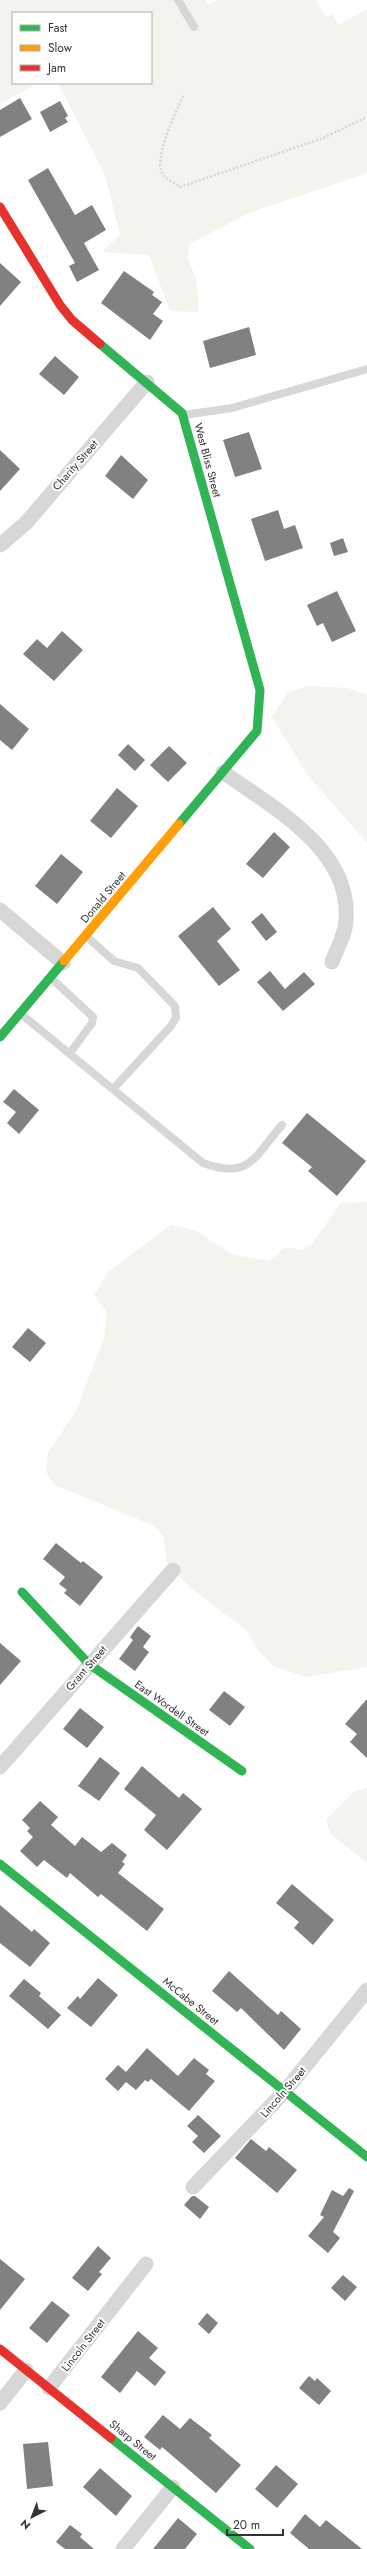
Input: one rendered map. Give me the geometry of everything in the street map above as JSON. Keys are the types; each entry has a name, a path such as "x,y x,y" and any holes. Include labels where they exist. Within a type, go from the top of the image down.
{"street":[{"name":"West Bliss Street","path":"0,207 4,228 72,320 183,415 260,690 260,710 257,731 223,772"},
{"name":"Charity Street","path":"0,545 26,523 146,382"},
{"name":"Donald Street","path":"0,1037 223,772"},
{"path":"223,772 306,834 332,866 343,890 346,920 332,962"},
{"path":"0,910 63,963"},
{"name":"Grant Street","path":"0,1767 173,1570"},
{"name":"East Wordell Street","path":"22,1592 89,1664 242,1771"},
{"name":"McCabe Street","path":"0,1864 367,2157"},
{"name":"Lincoln Street","path":"192,2187 285,2092 367,1990"},
{"name":"Lincoln Street","path":"49,2388 146,2264"},
{"name":"Sharp Street","path":"0,2349 250,2549"},
{"path":"0,2403 26,2370"},
{"path":"123,2549 173,2487"}],"lane":[{"path":"178,0 194,26"},
{"path":"183,415 232,408 367,369"},
{"path":"86,936 114,961 138,968 175,1006 176,1018 171,1026 114,1088"},
{"path":"51,977 93,1017 92,1023 70,1054"},
{"path":"20,1014 114,1088 203,1163 216,1168 231,1170 245,1168 282,1125"}],"path":[{"path":"183,96 164,142 159,163 164,176 180,187 323,138 367,117"}],"shaded area":[{"path":"0,0 205,0 208,5 218,0 316,0 326,17 332,14 339,25 367,9 367,173 249,213 189,244 188,259 196,278 199,312 170,311 149,255 102,252 120,235 105,175 59,84 152,84 152,12 12,12 12,84 36,84 0,104"},
{"path":"308,686 348,688 367,695 367,843 306,773 272,717 287,693"},
{"path":"367,1202 367,1667 306,1677 275,1667 259,1652 247,1631 193,1590 167,1563 163,1535 152,1525 55,1485 46,1472 48,1453 76,1411 104,1338 107,1313 94,1295 108,1272 171,1225 195,1230 233,1255 269,1261 286,1247 301,1250 311,1245 341,1203"},
{"path":"367,1788 367,1863 331,1834 326,1820 355,1791"}],"building":[{"path":"20,98 32,119 0,137 0,110"},
{"path":"60,101 68,116 65,118 68,122 50,132 40,112"},
{"path":"48,168 75,215 92,205 106,230 84,243 99,270 77,282 69,266 75,263 28,180"},
{"path":"0,263 21,282 0,306"},
{"path":"124,271 154,292 152,295 162,302 153,314 163,321 150,340 101,303"},
{"path":"249,327 256,355 210,368 203,341"},
{"path":"55,356 79,377 64,395 39,374"},
{"path":"249,432 262,469 235,477 223,440"},
{"path":"0,450 20,469 0,491"},
{"path":"121,455 148,480 133,499 105,476"},
{"path":"278,510 284,529 295,525 303,548 265,561 251,519"},
{"path":"343,538 348,552 334,556 330,543"},
{"path":"337,591 356,631 332,642 323,623 317,626 307,605"},
{"path":"62,631 83,650 54,681 23,654 37,639 47,648"},
{"path":"0,704 29,729 12,750 0,740"},
{"path":"128,744 145,760 135,771 118,755"},
{"path":"169,746 187,763 168,782 150,765"},
{"path":"117,788 138,806 111,838 90,821"},
{"path":"274,832 290,847 263,878 246,864"},
{"path":"61,854 83,872 57,904 35,886"},
{"path":"213,907 231,929 217,941 240,970 219,986 178,936"},
{"path":"262,913 277,932 266,941 251,922"},
{"path":"270,971 285,989 304,972 315,984 283,1011 257,982"},
{"path":"14,1089 39,1110 19,1134 7,1123 16,1112 3,1102"},
{"path":"307,1113 366,1161 337,1196 308,1171 312,1167 282,1143"},
{"path":"28,1328 46,1343 30,1362 12,1347"},
{"path":"56,1543 81,1563 83,1561 103,1577 80,1606 64,1593 67,1590 59,1584 65,1577 43,1559"},
{"path":"138,1626 151,1636 143,1647 149,1652 135,1671 119,1659 133,1640 130,1637"},
{"path":"0,1643 21,1661 0,1685"},
{"path":"224,1691 245,1707 230,1726 209,1710"},
{"path":"367,1699 367,1758 350,1742 357,1734 345,1724"},
{"path":"80,1708 104,1727 87,1748 63,1729"},
{"path":"100,1757 120,1773 99,1801 78,1786"},
{"path":"142,1766 179,1798 183,1793 202,1809 167,1850 144,1830 156,1815 124,1789"},
{"path":"40,1801 58,1817 51,1825 75,1846 82,1837 101,1852 112,1843 127,1855 122,1862 125,1864 118,1873 164,1909 147,1931 101,1894 98,1897 70,1873 67,1878 44,1860 37,1867 20,1851 33,1837 27,1831 30,1828 22,1820"},
{"path":"292,1884 334,1920 313,1945 294,1928 299,1922 276,1903"},
{"path":"0,1905 32,1932 34,1929 50,1943 30,1967 0,1943"},
{"path":"229,1971 278,2015 281,2011 301,2029 284,2050 241,2008 237,2012 212,1991"},
{"path":"98,1978 118,1995 91,2027 67,2008 78,1996 80,1999"},
{"path":"24,1979 41,1993 39,1996 61,2015 48,2029 9,1996"},
{"path":"147,2048 178,2076 194,2058 209,2070 206,2074 215,2081 189,2111 151,2079 148,2082 145,2080 136,2090 126,2082 118,2091 105,2079 118,2065 126,2072"},
{"path":"198,2115 221,2136 204,2153 192,2142 198,2136 187,2126"},
{"path":"251,2139 266,2151 269,2147 297,2170 277,2193 235,2158"},
{"path":"349,2188 354,2191 333,2232 340,2238 328,2253 308,2236 324,2217 320,2215 332,2190 343,2196"},
{"path":"192,2196 195,2196 209,2207 200,2219 184,2205"},
{"path":"98,2246 111,2258 99,2272 102,2274 88,2291 72,2278"},
{"path":"0,2259 25,2279 0,2310"},
{"path":"343,2275 357,2287 345,2301 331,2288"},
{"path":"52,2301 70,2315 47,2343 29,2328"},
{"path":"207,2313 218,2323 209,2334 198,2324"},
{"path":"138,2331 158,2348 149,2358 166,2372 155,2386 137,2371 120,2393 101,2377"},
{"path":"309,2376 315,2381 317,2378 331,2391 319,2405 299,2388"},
{"path":"163,2415 180,2429 190,2418 212,2435 209,2438 241,2465 216,2493 162,2447 160,2450 144,2437"},
{"path":"48,2442 53,2486 27,2489 23,2444"},
{"path":"276,2465 298,2484 277,2508 255,2489"},
{"path":"100,2468 132,2496 116,2516 83,2487"},
{"path":"305,2514 320,2527 326,2520 362,2549 309,2549 290,2533"},
{"path":"178,2518 197,2534 185,2549 153,2549"},
{"path":"70,2525 82,2534 80,2537 94,2549 65,2549 56,2542"}],"traffic: fast":[{"path":"100,344 182,413 260,690 257,731 179,824"},
{"path":"0,1037 64,961"},
{"path":"22,1592 89,1664 242,1771"},
{"path":"0,1864 367,2157"},
{"path":"111,2438 250,2549"}],"traffic: slow":[{"path":"64,961 179,824"}],"traffic: jam":[{"path":"0,207 60,305 72,320 100,344"},
{"path":"0,2349 111,2438"}]}
